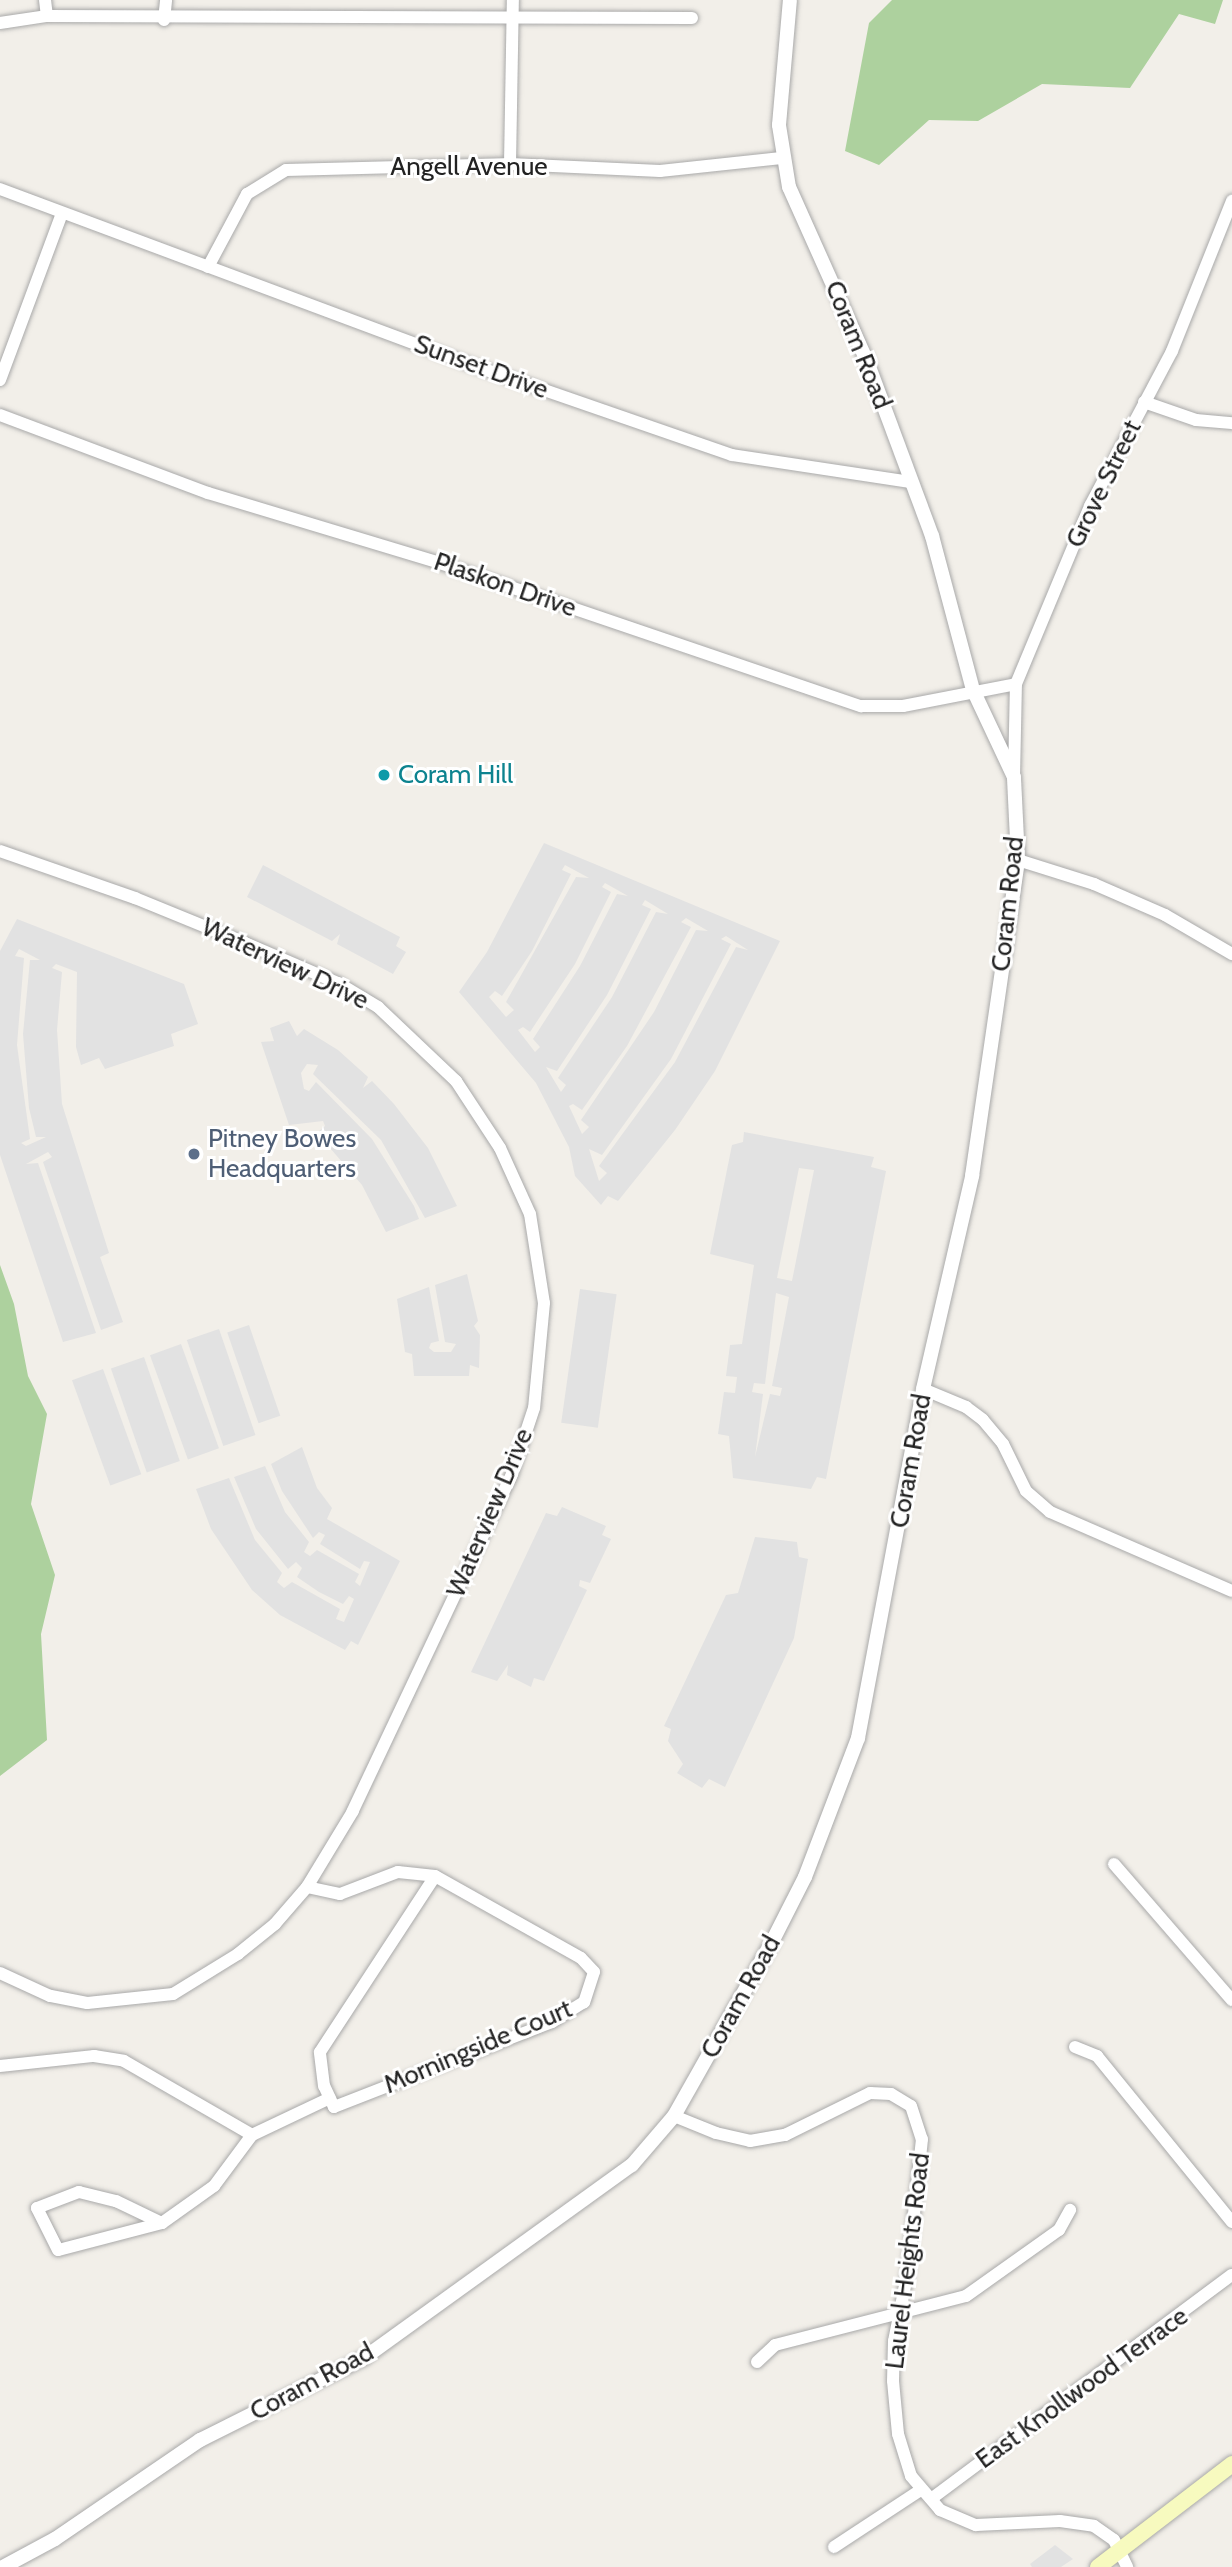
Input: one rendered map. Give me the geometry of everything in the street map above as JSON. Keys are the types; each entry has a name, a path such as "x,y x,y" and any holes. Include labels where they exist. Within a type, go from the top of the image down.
{"main road":[{"path":"1098,2567 1232,2465"}],"street":[{"path":"45,0 47,16"},
{"path":"164,20 166,0"},
{"path":"510,163 513,0"},
{"name":"Coram Road","path":"3,2567 55,2539 200,2440 364,2358 632,2165 674,2116 806,1877 858,1738 923,1389 972,1176 1018,860 1014,777 973,690 932,536 866,359 789,187 781,158 779,125 790,0"},
{"path":"0,23 47,16 164,20 692,18"},
{"name":"Angell Avenue","path":"208,267 247,194 286,170 510,163 660,171 781,158"},
{"name":"Sunset Drive","path":"0,189 208,267 733,455 911,482"},
{"name":"Grove Street","path":"1014,777 1016,684 1090,506 1172,351 1232,201"},
{"path":"0,380 62,213"},
{"path":"1144,402 1196,420 1232,423"},
{"name":"Plaskon Drive","path":"0,415 208,493 436,562 861,706 903,706 973,690 1016,684"},
{"name":"Waterview Drive","path":"0,851 220,933 338,983 378,1007 456,1081 500,1147 530,1214 544,1303 534,1408 516,1462 353,1811 307,1886 275,1924 238,1954 173,1994 87,2003 50,1996 0,1973"},
{"path":"1018,860 1094,884 1153,910 1232,954"},
{"path":"923,1389 966,1407 983,1420 1003,1444 1026,1491 1050,1512 1232,1591"},
{"path":"1114,1864 1232,2000"},
{"name":"Morningside Court","path":"252,2135 330,2098 334,2107 552,2022 584,2002 594,1972 580,1958 435,1876 398,1872 340,1894 307,1886"},
{"path":"330,2098 320,2052 435,1876"},
{"path":"1075,2047 1097,2056 1232,2222"},
{"path":"0,2066 94,2056 124,2061 252,2135 214,2186 162,2223 58,2250 37,2208 79,2192 116,2201 162,2223"},
{"name":"Laurel Heights Road","path":"674,2116 716,2133 750,2141 785,2135 870,2093 891,2094 911,2106 922,2139 894,2341 894,2407 911,2476 950,2517 976,2525 1060,2521 1094,2526 1120,2550"},
{"path":"757,2362 775,2345 899,2317 965,2296 1059,2230 1070,2210"},
{"name":"East Knollwood Terrace","path":"834,2547 926,2494 1232,2275"},
{"path":"1120,2550 1127,2567"}],"green space":[{"path":"892,0 1223,0 1215,24 1179,14 1130,88 1042,84 978,121 929,120 879,165 845,151 869,23"},
{"path":"0,1265 14,1304 28,1376 47,1414 31,1504 55,1575 41,1634 47,1740 0,1776"}],"shaded area":[{"path":"544,843 780,941 715,1071 675,1130 618,1201 608,1196 601,1205 575,1176 569,1147 536,1083 459,992 487,952","holes":["565,865 589,878 576,877 506,1002 514,1010 506,1017 489,997 495,991 502,996 532,951 571,874 562,870","605,883 628,896 617,894 580,966 533,1039 540,1047 535,1052 518,1030 523,1027 530,1032 575,964 611,892 602,887","645,900 668,914 656,912 612,997 558,1078 566,1085 561,1092 546,1067 557,1071 607,995 651,909 642,905","686,918 708,931 696,930 654,1012 581,1120 589,1127 582,1134 569,1106 573,1104 582,1110 627,1046 691,927 681,922","726,936 748,950 736,947 675,1062 599,1166 607,1173 599,1181 589,1149 602,1155 671,1059 731,944 721,939"]},
{"path":"263,865 400,937 396,946 406,952 393,974 337,944 340,934 332,941 247,897"},
{"path":"17,919 184,984 198,1024 171,1034 174,1046 105,1069 99,1058 81,1065 76,1047 77,972 56,964 52,968 62,972 57,1030 62,1104 109,1253 100,1257 123,1322 101,1330 43,1162 52,1157 48,1152 26,1164 38,1163 96,1333 63,1342 0,1155 0,951","holes":["19,949 40,960 30,960 23,1034 29,1108 36,1137 46,1137 26,1146 21,1143 30,1139 17,1045 24,958 15,956"]},
{"path":"289,1021 297,1036 304,1029 338,1050 368,1077 363,1088 372,1081 394,1104 428,1148 457,1206 425,1218 381,1140 313,1074 318,1065 307,1064 301,1073 304,1089 309,1091 316,1082 372,1139 414,1206 419,1219 386,1232 362,1185 317,1133 325,1126 323,1121 289,1125 261,1042 274,1041 270,1028"},
{"path":"744,1132 874,1157 871,1167 886,1171 826,1479 817,1477 811,1489 733,1478 729,1436 718,1434 724,1392 735,1393 737,1377 726,1376 730,1345 742,1344 754,1265 710,1254 732,1145 743,1142","holes":["799,1168 814,1170 792,1281 777,1278","776,1293 789,1297 772,1386 782,1388 780,1396 770,1394 755,1457 763,1394 752,1392 754,1383 765,1384"]},
{"path":"467,1274 478,1321 474,1326 480,1335 479,1368 470,1365 469,1376 414,1376 412,1354 405,1352 397,1299 429,1287 439,1341 431,1343 429,1348 434,1352 451,1352 456,1344 445,1342 435,1285"},
{"path":"580,1289 617,1294 598,1428 561,1423"},
{"path":"249,1325 280,1416 259,1423 227,1332"},
{"path":"219,1329 255,1435 223,1446 187,1340"},
{"path":"181,1344 219,1448 188,1460 150,1355"},
{"path":"144,1357 180,1461 147,1472 111,1368"},
{"path":"103,1369 141,1474 110,1486 72,1380"},
{"path":"302,1447 317,1488 332,1508 327,1519 400,1561 358,1645 351,1641 345,1650 280,1615 252,1590 211,1529 196,1489 229,1478 255,1540 282,1573 277,1582 284,1588 292,1582 340,1609 336,1619 344,1622 354,1599 349,1596 343,1604 319,1592 297,1577 302,1568 296,1562 288,1569 256,1529 234,1477 265,1466 285,1512 309,1542 304,1552 310,1556 317,1550 359,1574 355,1582 360,1586 370,1562 364,1561 360,1569 320,1544 325,1535 319,1532 313,1538 282,1491 271,1464"},
{"path":"562,1507 606,1526 602,1535 611,1539 590,1583 580,1580 579,1586 587,1590 544,1681 534,1678 531,1687 507,1675 508,1665 497,1681 471,1672 546,1513 557,1516"},
{"path":"755,1537 797,1542 799,1557 808,1559 794,1638 725,1787 709,1779 702,1788 677,1773 683,1764 668,1741 671,1729 664,1726 726,1595 738,1593"},
{"path":"1055,2545 1073,2559 1061,2567 1032,2567 1030,2564"}],"place":[{"name":"Coram Hill","path":"384,775"},
{"name":"Pitney Bowes Headquarters","path":"194,1154"}]}
